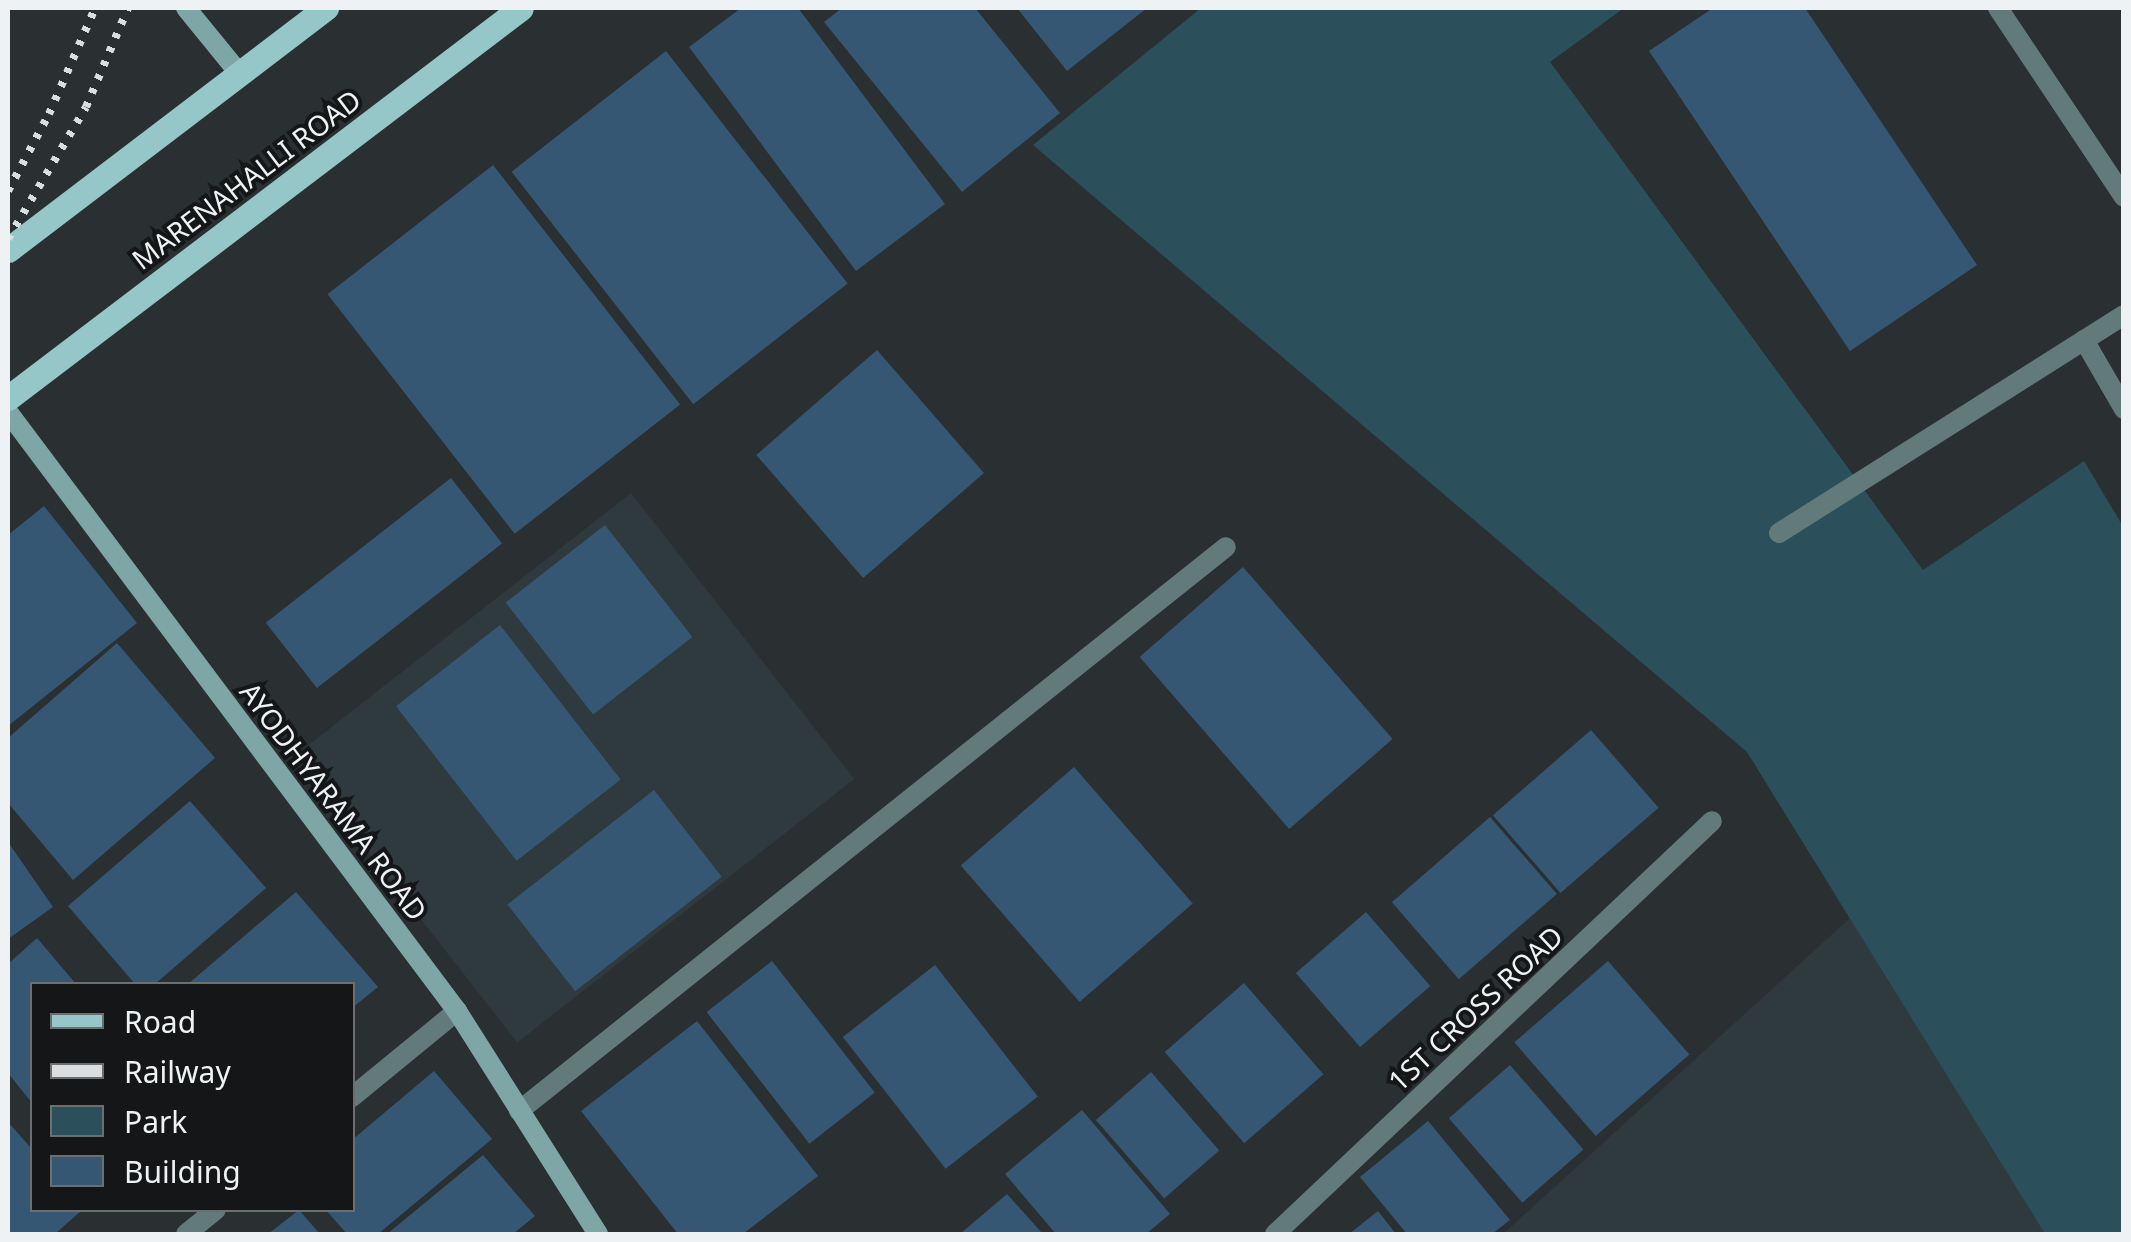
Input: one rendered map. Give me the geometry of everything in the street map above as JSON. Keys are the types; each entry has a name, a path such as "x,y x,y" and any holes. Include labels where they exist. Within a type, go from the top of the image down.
{"main road":[{"path":"8,250 326,8"},
{"name":"MARENAHALLI ROAD","path":"8,398 521,8"}],"street":[{"path":"186,8 239,73"},
{"path":"1998,8 2124,197"},
{"path":"1779,532 2124,315"},
{"path":"2084,340 2124,409"},
{"name":"AYODHYARAMA ROAD","path":"8,412 457,1011 598,1234"},
{"path":"519,1110 1226,548"},
{"name":"1ST CROSS ROAD","path":"1275,1234 1712,821"},
{"path":"355,1095 457,1011"},
{"path":"186,1234 214,1212"}],"shaded area":[{"path":"631,493 854,779 517,1043 294,757"},
{"path":"1850,918 2045,1234 1503,1234"}],"green space":[{"path":"1201,8 1624,8 1550,62 1923,570 2084,461 2124,528 2123,1234 2045,1234 1747,752 1033,145"}],"building":[{"path":"741,8 798,8 945,204 856,271 689,47"},
{"path":"842,8 975,8 1060,113 962,192 824,22"},
{"path":"1017,8 1147,8 1067,71"},
{"path":"1713,8 1805,8 1977,265 1850,351 1649,51"},
{"path":"666,51 848,283 693,404 512,172"},
{"path":"493,165 680,405 515,534 328,294"},
{"path":"877,350 984,473 863,578 756,455"},
{"path":"451,478 502,543 317,688 266,623"},
{"path":"44,506 137,623 8,726 8,535"},
{"path":"605,525 692,637 593,714 506,603"},
{"path":"1243,567 1393,739 1289,829 1140,657"},
{"path":"500,625 621,779 517,861 396,706"},
{"path":"117,643 215,758 73,880 8,803 8,738"},
{"path":"1591,730 1659,808 1560,893 1493,815"},
{"path":"1074,767 1193,904 1080,1002 961,865"},
{"path":"654,790 722,877 575,991 507,905"},
{"path":"190,801 266,888 157,982 133,982 68,906"},
{"path":"1490,817 1557,894 1459,979 1392,902"},
{"path":"8,842 53,907 8,939"},
{"path":"296,892 378,987 355,1006 355,982 190,982"},
{"path":"1366,912 1430,986 1360,1047 1296,973"},
{"path":"37,938 74,982 30,982 30,1100 8,1073 8,964"},
{"path":"772,961 875,1093 809,1144 707,1012"},
{"path":"1608,961 1689,1055 1596,1136 1514,1042"},
{"path":"935,965 1038,1097 946,1169 843,1037"},
{"path":"1244,983 1323,1074 1244,1143 1165,1052"},
{"path":"697,1021 818,1176 743,1234 678,1234 581,1111"},
{"path":"1510,1065 1583,1150 1522,1203 1449,1118"},
{"path":"434,1071 492,1139 378,1234 347,1234 328,1212 355,1212 355,1137"},
{"path":"1151,1072 1219,1150 1164,1198 1096,1120"},
{"path":"1082,1110 1170,1214 1146,1234 1056,1234 1005,1174"},
{"path":"1428,1121 1510,1220 1492,1234 1407,1234 1360,1177"},
{"path":"8,1122 30,1147 30,1212 80,1212 55,1234 8,1234"},
{"path":"483,1155 535,1216 513,1234 387,1234"},
{"path":"1007,1194 1043,1234 960,1234"},
{"path":"1378,1211 1396,1234 1349,1234"},
{"path":"301,1212 320,1234 268,1234"}],"railway":[{"path":"8,191 49,114 95,8"},
{"path":"8,239 86,107 128,8"}]}
